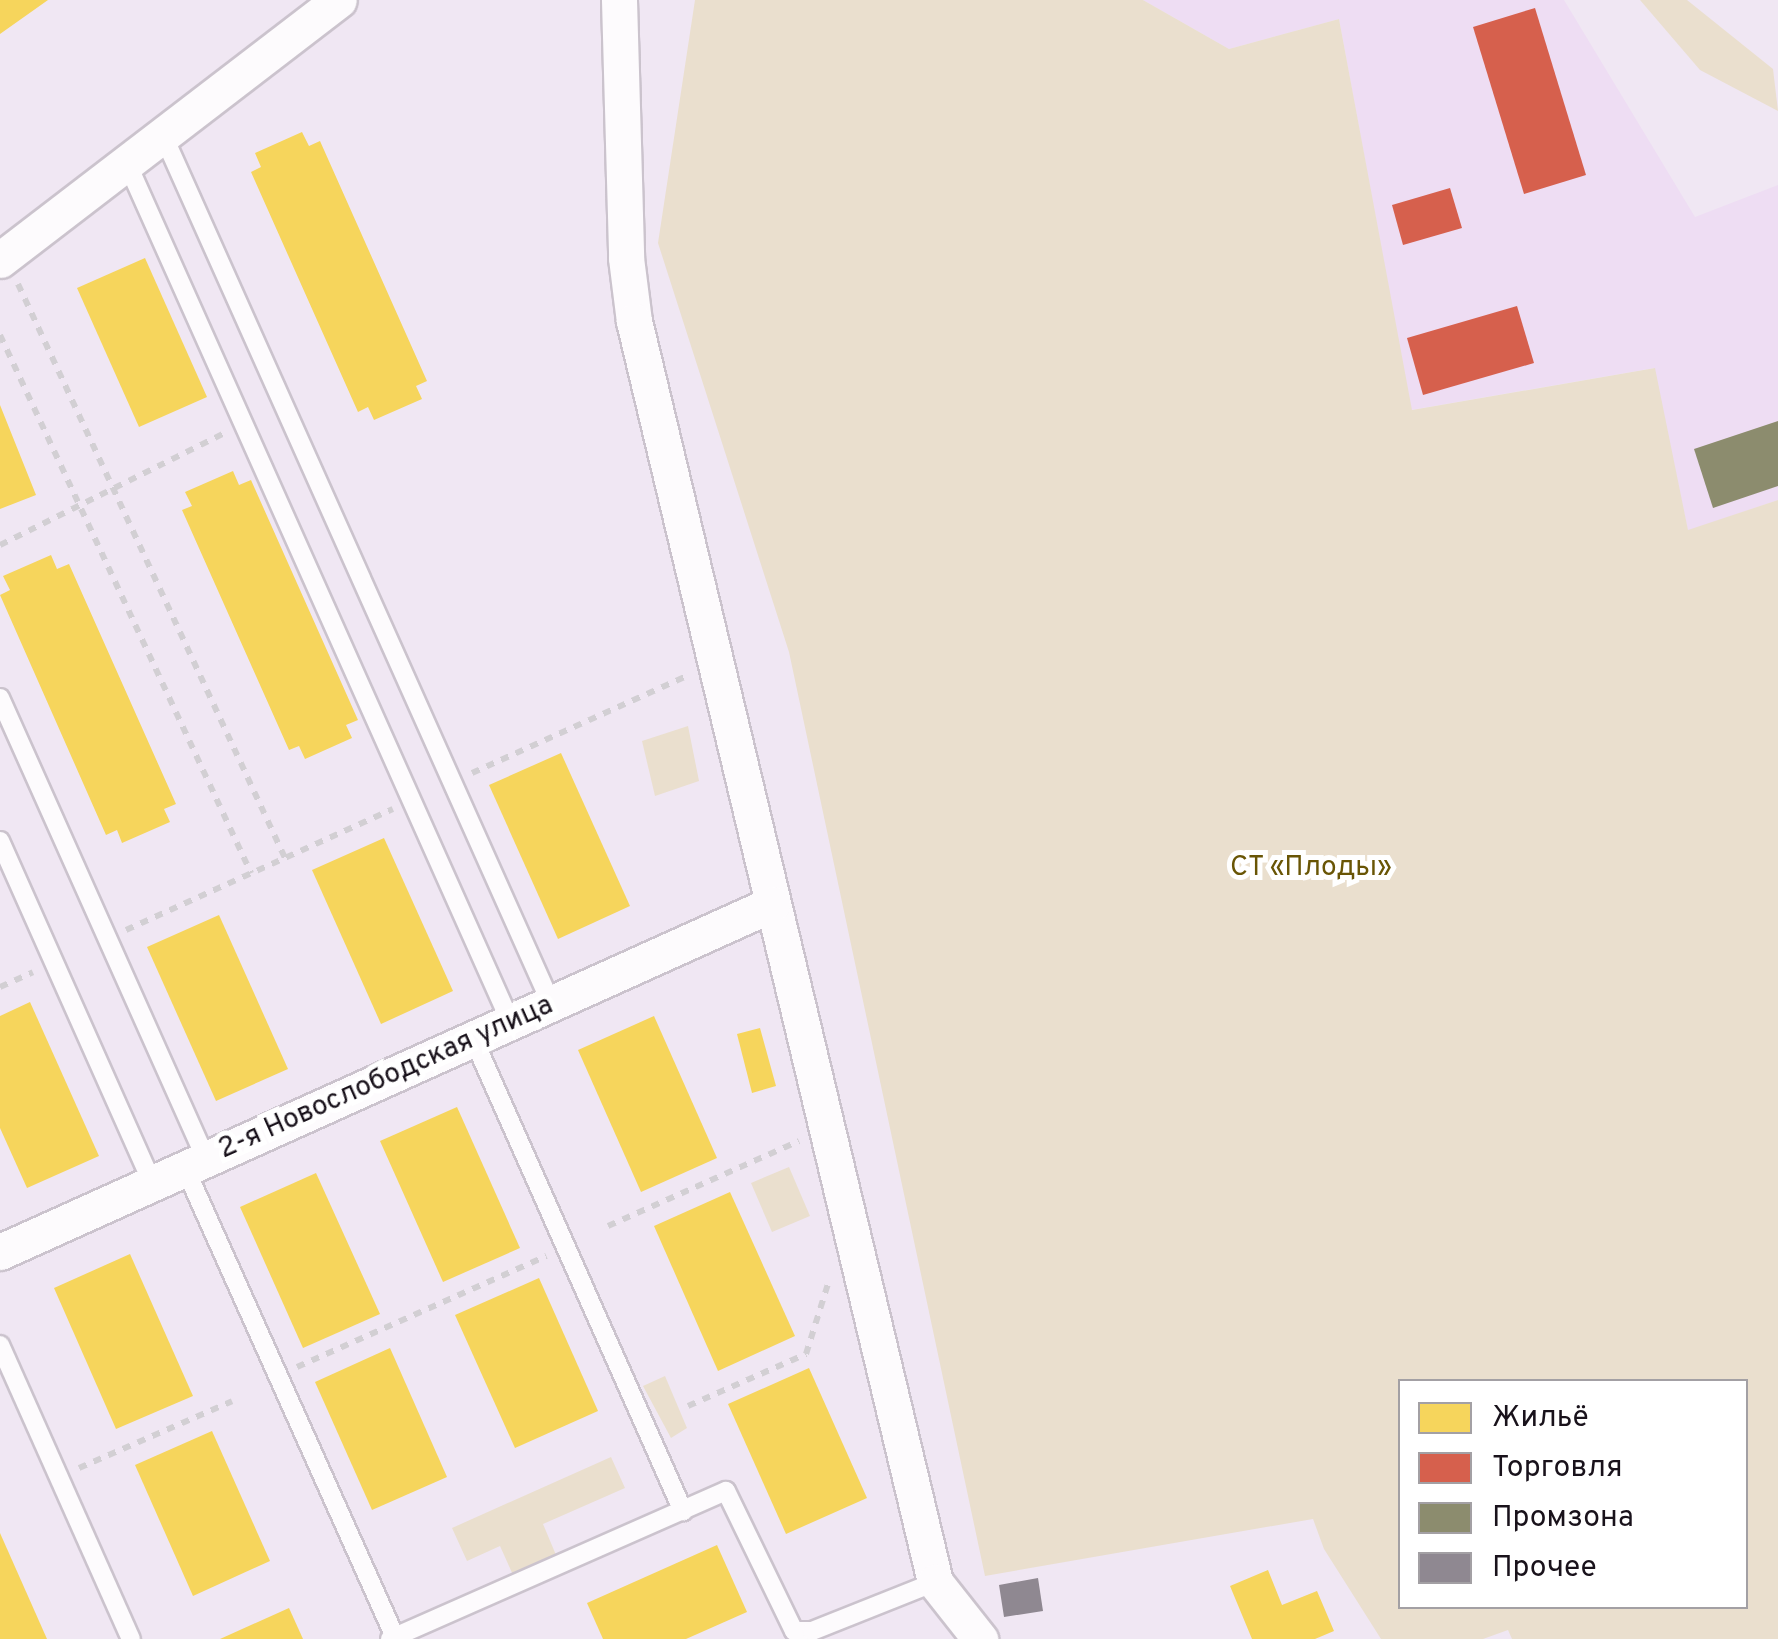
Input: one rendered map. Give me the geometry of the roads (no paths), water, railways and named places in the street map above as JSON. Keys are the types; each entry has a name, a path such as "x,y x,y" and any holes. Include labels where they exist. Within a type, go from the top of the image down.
{"street":[{"path":"2,258 338,0"},
{"path":"619,0 628,287 934,1582 980,1639"},
{"name":"2-я Новослободская улица","path":"0,1252 772,904"}],"lane":[{"path":"164,135 550,1003"},
{"path":"126,163 510,1022"},
{"path":"0,698 108,939 278,1376 393,1638 726,1491 794,1631 812,1631 934,1582"},
{"path":"0,841 152,1183"},
{"path":"472,1038 683,1510"},
{"path":"0,1345 131,1639"}],"park label":[{"name":"СТ «Плоды»","path":"1311,868"}]}
